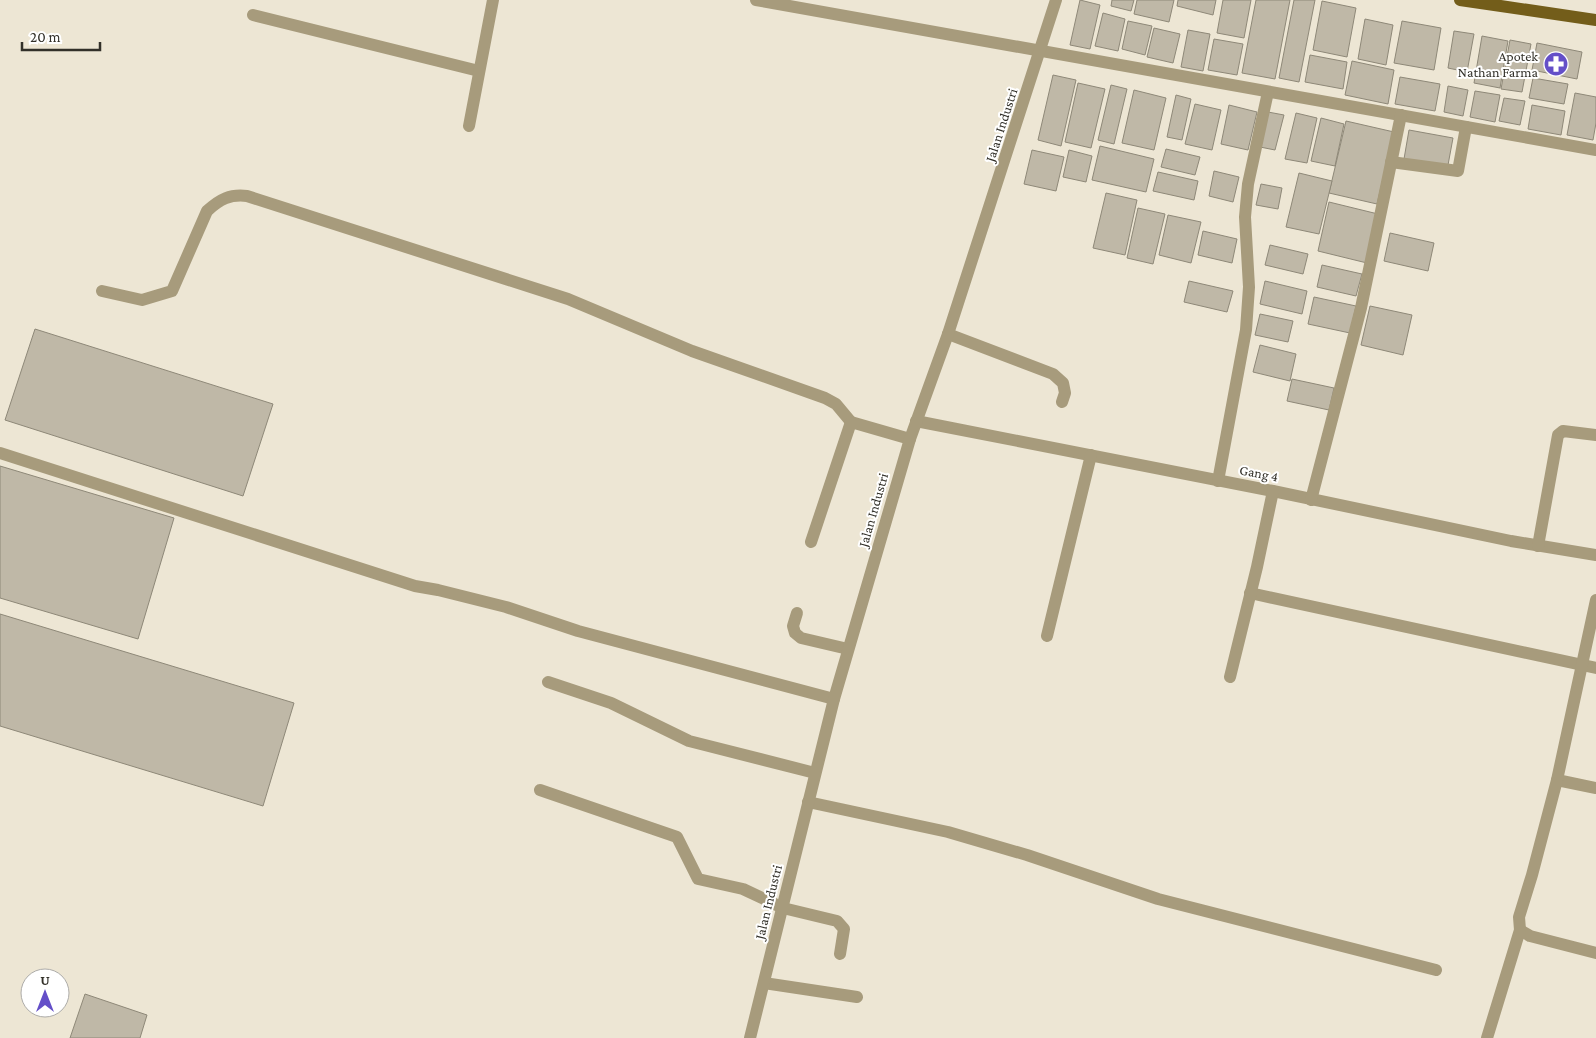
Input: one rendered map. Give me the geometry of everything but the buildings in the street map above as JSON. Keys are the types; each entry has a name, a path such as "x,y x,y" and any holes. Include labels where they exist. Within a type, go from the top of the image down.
{"main road":[{"path":"1460,0 1596,20"}],"street":[{"path":"469,126 493,0"},
{"path":"756,0 1596,150"},
{"name":"Jalan Industri","path":"750,1038 815,773 848,649 910,439 948,334 1041,52 1056,0"},
{"path":"253,15 479,71"},
{"path":"1218,481 1246,330 1249,287 1245,218 1248,184 1268,92"},
{"path":"1310,500 1361,308 1400,115"},
{"path":"1391,162 1458,171 1466,127"},
{"path":"102,290 142,300 172,291 208,211 218,201 233,195 247,196 568,299 692,351 825,398 836,404 851,422 910,439"},
{"path":"948,334 1053,374 1063,383 1065,393 1062,402"},
{"name":"Gang 4","path":"916,421 1273,491 1538,546 1596,555"},
{"path":"811,542 851,422"},
{"path":"1538,546 1558,435 1563,431 1596,435"},
{"path":"0,453 415,586 506,607 578,631 800,692 834,699"},
{"path":"1047,636 1091,455"},
{"path":"1230,677 1273,491"},
{"path":"1250,593 1596,668"},
{"path":"1487,1038 1520,930 1519,917 1557,780 1596,600"},
{"path":"797,613 794,626 795,634 801,638 848,649"},
{"path":"548,682 611,703 688,741 815,773"},
{"path":"1557,780 1596,788"},
{"path":"540,790 677,837 698,879 743,889 783,908 837,921 844,929 840,954"},
{"path":"808,802 948,832 1026,855 1158,899 1436,970"},
{"path":"1520,930 1530,936 1596,953"},
{"path":"764,983 857,997"}],"place":[{"name":"Apotek Nathan Farma","path":"1556,64"}]}
